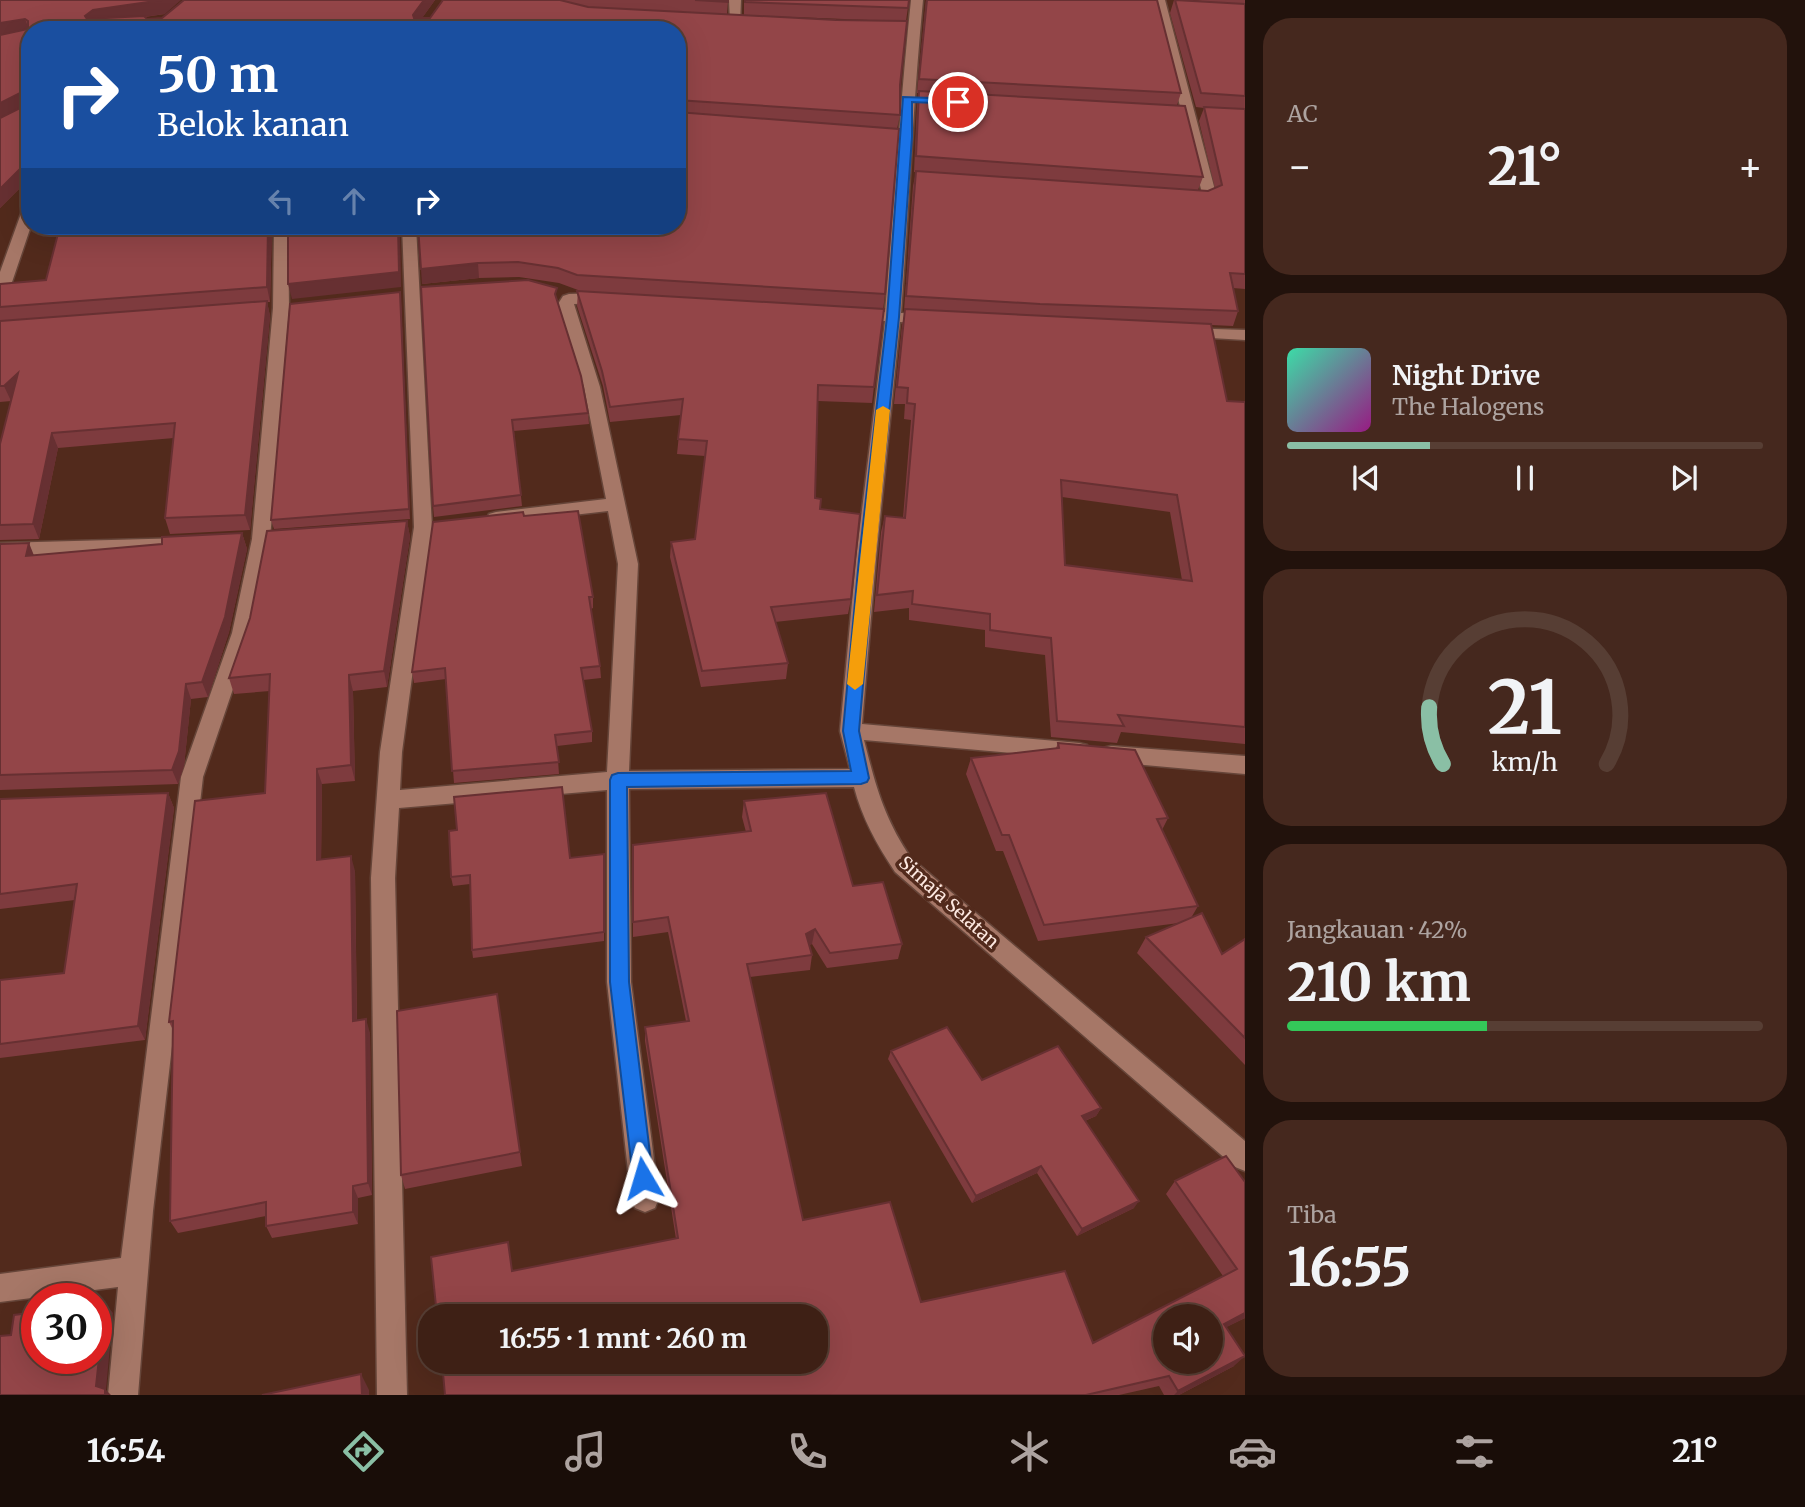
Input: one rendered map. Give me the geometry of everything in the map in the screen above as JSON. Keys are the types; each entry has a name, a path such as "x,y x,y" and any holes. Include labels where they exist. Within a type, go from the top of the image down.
{"street":[{"path":"735,0 736,22"},
{"name":"Simaja Selatan","path":"917,0 908,28 914,99 900,137 911,178 866,559 851,731 861,778 885,838 903,865 1245,1158"},
{"path":"1160,4 1209,194 1203,199 1178,197"},
{"path":"0,294 21,234"},
{"path":"123,1395 169,954 192,777 243,633 261,539 281,308 281,235"},
{"path":"393,1395 383,878 391,752 423,527 409,235"},
{"path":"555,289 574,298"},
{"path":"626,300 574,298 569,299 566,304 592,387 628,564 618,780 619,982 645,1198"},
{"path":"841,314 945,320"},
{"path":"1166,332 1245,335"},
{"path":"478,520 615,504"},
{"path":"0,550 208,542"},
{"path":"851,731 1245,765"},
{"path":"388,800 618,780 861,778"},
{"path":"163,797 190,796"},
{"path":"0,1288 135,1270"}],"building":[{"path":"0,0 162,0 93,10 85,16 87,19 144,16 147,19 162,18 184,0 424,0 413,15 414,18 430,18 443,0 560,0 588,7 836,20 907,21 900,85 900,115 686,101 686,21 25,19 0,23"},
{"path":"695,0 728,0 728,2"},
{"path":"745,0 909,0 908,8"},
{"path":"927,0 1157,0 1181,93 919,79"},
{"path":"1175,0 1245,4 1245,96 1201,93"},
{"path":"21,30 21,92 0,103 0,35"},
{"path":"919,91 1185,106 1203,177 916,156"},
{"path":"1204,107 1245,109 1245,274 1230,273 1238,311 906,296 916,171 1208,191 1222,185"},
{"path":"21,108 21,168 0,189 0,118"},
{"path":"686,113 899,129 885,294 577,275 558,268 518,262 421,269 419,235 686,235"},
{"path":"58,235 268,235 267,287 0,307 0,284 46,280"},
{"path":"288,235 398,235 399,272 288,284"},
{"path":"528,280 557,288 555,294 581,376 588,413 512,420 521,495 433,506 421,287"},
{"path":"577,291 884,309 874,387 818,385 815,498 821,499 820,509 860,514 851,599 771,607 788,663 702,671 671,542 695,539 707,441 678,439 683,399 610,407 602,371"},
{"path":"400,292 409,509 271,520 290,304"},
{"path":"267,301 245,515 165,518 175,423 52,433 33,524 0,525 0,444 18,373 4,386 0,386 0,321"},
{"path":"905,309 1211,324 1227,401 1245,402 1245,727 1118,715 1124,726 1057,721 1051,638 990,630 990,614 912,604 913,591 877,595 885,516 905,518 915,404 907,403 908,388 897,387","holes":["1061,480 1177,495 1192,581 1065,565"]},
{"path":"578,511 593,597 589,597 600,666 581,668 592,731 555,735 559,762 452,771 445,668 412,672 433,522 523,512 524,516"},
{"path":"407,521 384,671 349,675 351,765 317,769 317,860 351,856 353,1021 366,1019 368,1183 353,1186 353,1212 266,1226 266,1202 170,1221 173,1021 169,1022 195,801 265,793 270,674 229,678 250,618 267,531"},
{"path":"242,533 225,617 202,682 186,684 179,751 172,770 0,775 0,544 29,543 26,556 162,544 162,537"},
{"path":"1058,743 1135,750 1168,818 1157,819 1198,906 1044,925 1009,835 1002,835 971,758 1059,748"},
{"path":"562,787 570,858 604,854 604,932 472,950 470,875 451,877 449,831 457,830 454,797"},
{"path":"168,793 138,1026 0,1044 0,980 64,973 77,884 0,894 0,799"},
{"path":"826,793 853,886 883,882 902,944 830,953 815,929 806,934 812,955 747,964 803,1220 890,1202 921,1302 1065,1271 1093,1343 1153,1312 1153,1374 1211,1374 1178,1391 1169,1376 1086,1395 445,1395 443,1374 828,1374 828,1304 436,1304 431,1257 508,1242 512,1271 678,1238 645,1027 689,1021 668,917 633,922 633,845 751,831 744,801"},
{"path":"1202,913 1222,954 1245,939 1245,1038 1146,937"},
{"path":"497,994 520,1152 401,1175 397,1011"},
{"path":"947,1027 982,1080 1058,1046 1101,1108 1082,1116 1139,1201 1082,1229 1041,1166 976,1196 891,1051"},
{"path":"1226,1156 1245,1182 1245,1313 1224,1324 1245,1356 1223,1367 1223,1304 1169,1304 1237,1269 1175,1181"},
{"path":"21,1314 21,1374 97,1374 96,1386 105,1389 105,1395 0,1395 0,1336 11,1335 14,1315"},
{"path":"361,1374 362,1395 262,1395"}],"slow traffic":[{"path":"855,684 883,410"}],"route":[{"path":"643,1178 619,982 618,780 861,778 851,731 866,559 893,317 907,137 907,99 958,102"}]}
